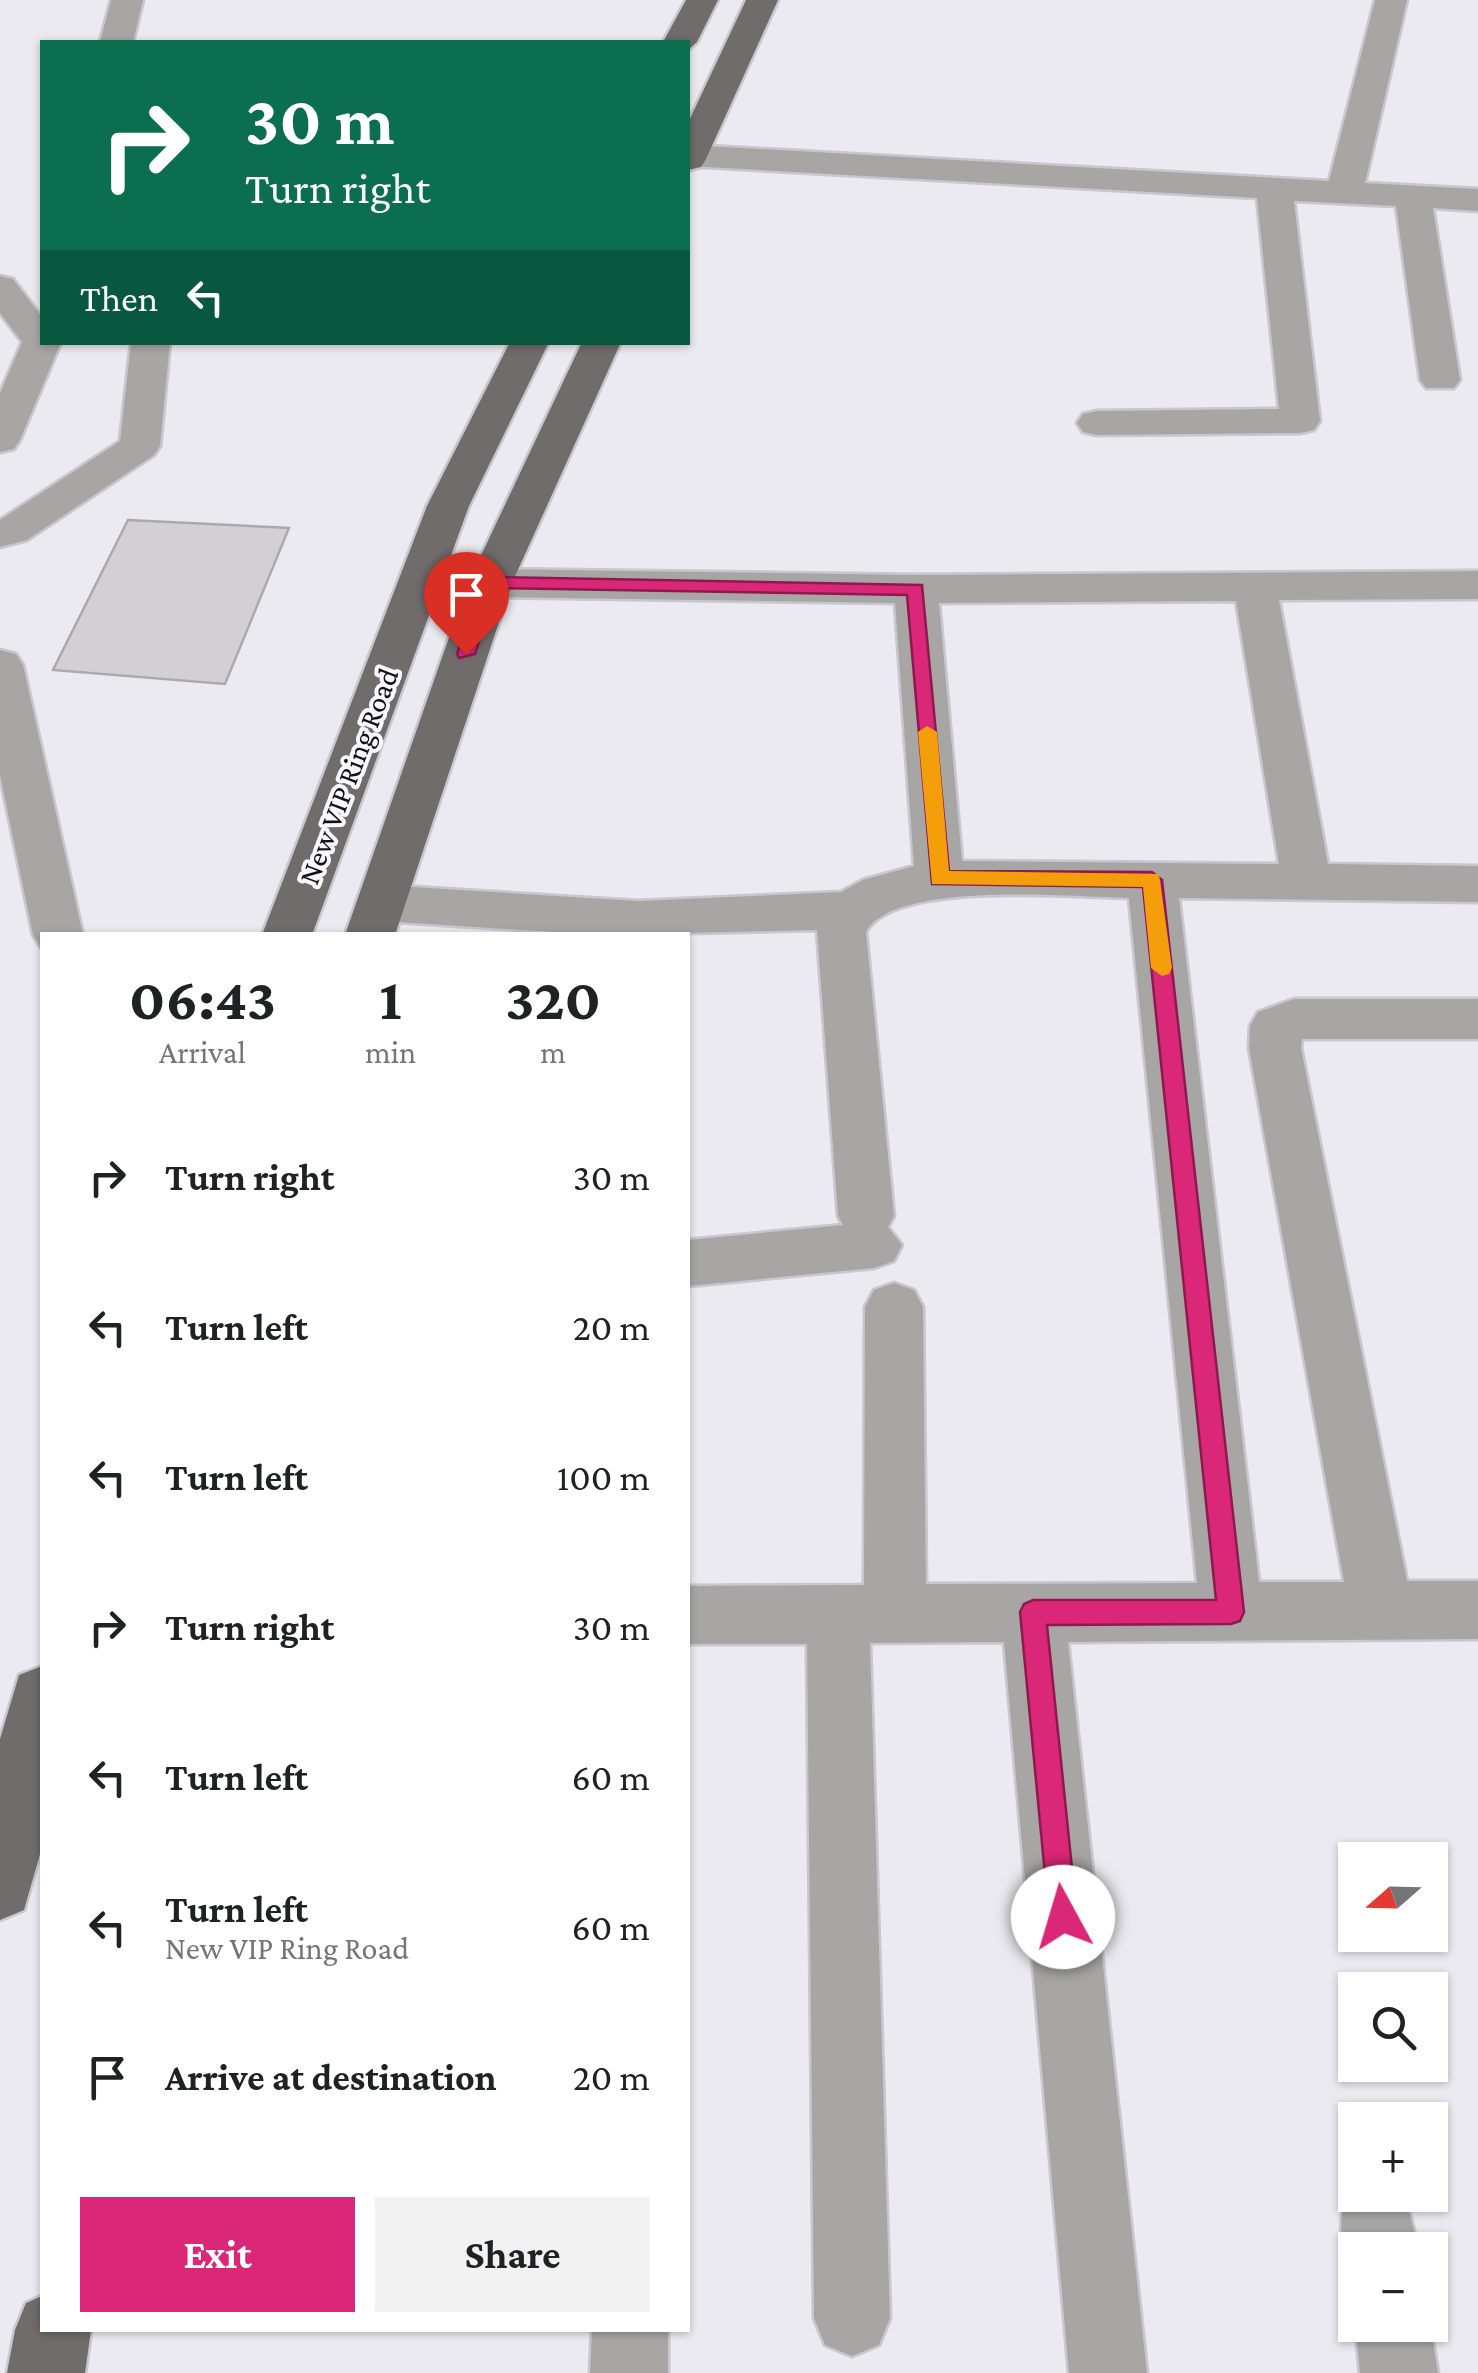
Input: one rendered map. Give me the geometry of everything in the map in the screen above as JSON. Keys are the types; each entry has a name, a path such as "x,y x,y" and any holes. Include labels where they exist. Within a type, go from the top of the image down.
{"main road":[{"path":"681,40 702,0"},
{"path":"690,153 762,0"},
{"name":"New VIP Ring Road","path":"288,932 448,506 528,345"},
{"path":"375,919 490,582 601,345"},
{"path":"0,1886 40,1707"},
{"path":"46,2373 53,2332"}],"street":[{"path":"117,40 127,0"},
{"path":"1346,190 1391,0"},
{"path":"690,157 1478,200"},
{"path":"1097,423 1300,421 1274,188"},
{"path":"1413,195 1440,380"},
{"path":"0,287 40,339"},
{"path":"0,440 41,345"},
{"path":"0,534 12,531 140,446 151,345"},
{"path":"490,582 916,589 1478,585"},
{"path":"1255,586 1307,882"},
{"path":"916,589 939,878"},
{"path":"0,665 57,932"},
{"path":"375,919 638,920 848,910 872,895 939,878 1478,884"},
{"path":"1152,880 1231,1612"},
{"path":"690,1263 870,1231 840,932 848,910"},
{"path":"1381,1610 1275,1048 1276,1026 1294,1019 1478,1020"},
{"path":"852,2318 866,1614 894,1307"},
{"path":"690,1615 1478,1610"},
{"path":"1033,1612 1108,2373"},
{"path":"629,2373 630,2332"},
{"path":"1394,2342 1399,2373"}],"building":[{"path":"128,520 289,528 225,684 53,670"}],"slow traffic":[{"path":"927,732 939,878 1152,880 1162,968"}],"route":[{"path":"466,654 490,582 916,589 939,878 1152,880 1231,1612 1033,1612 1063,1917"}]}
